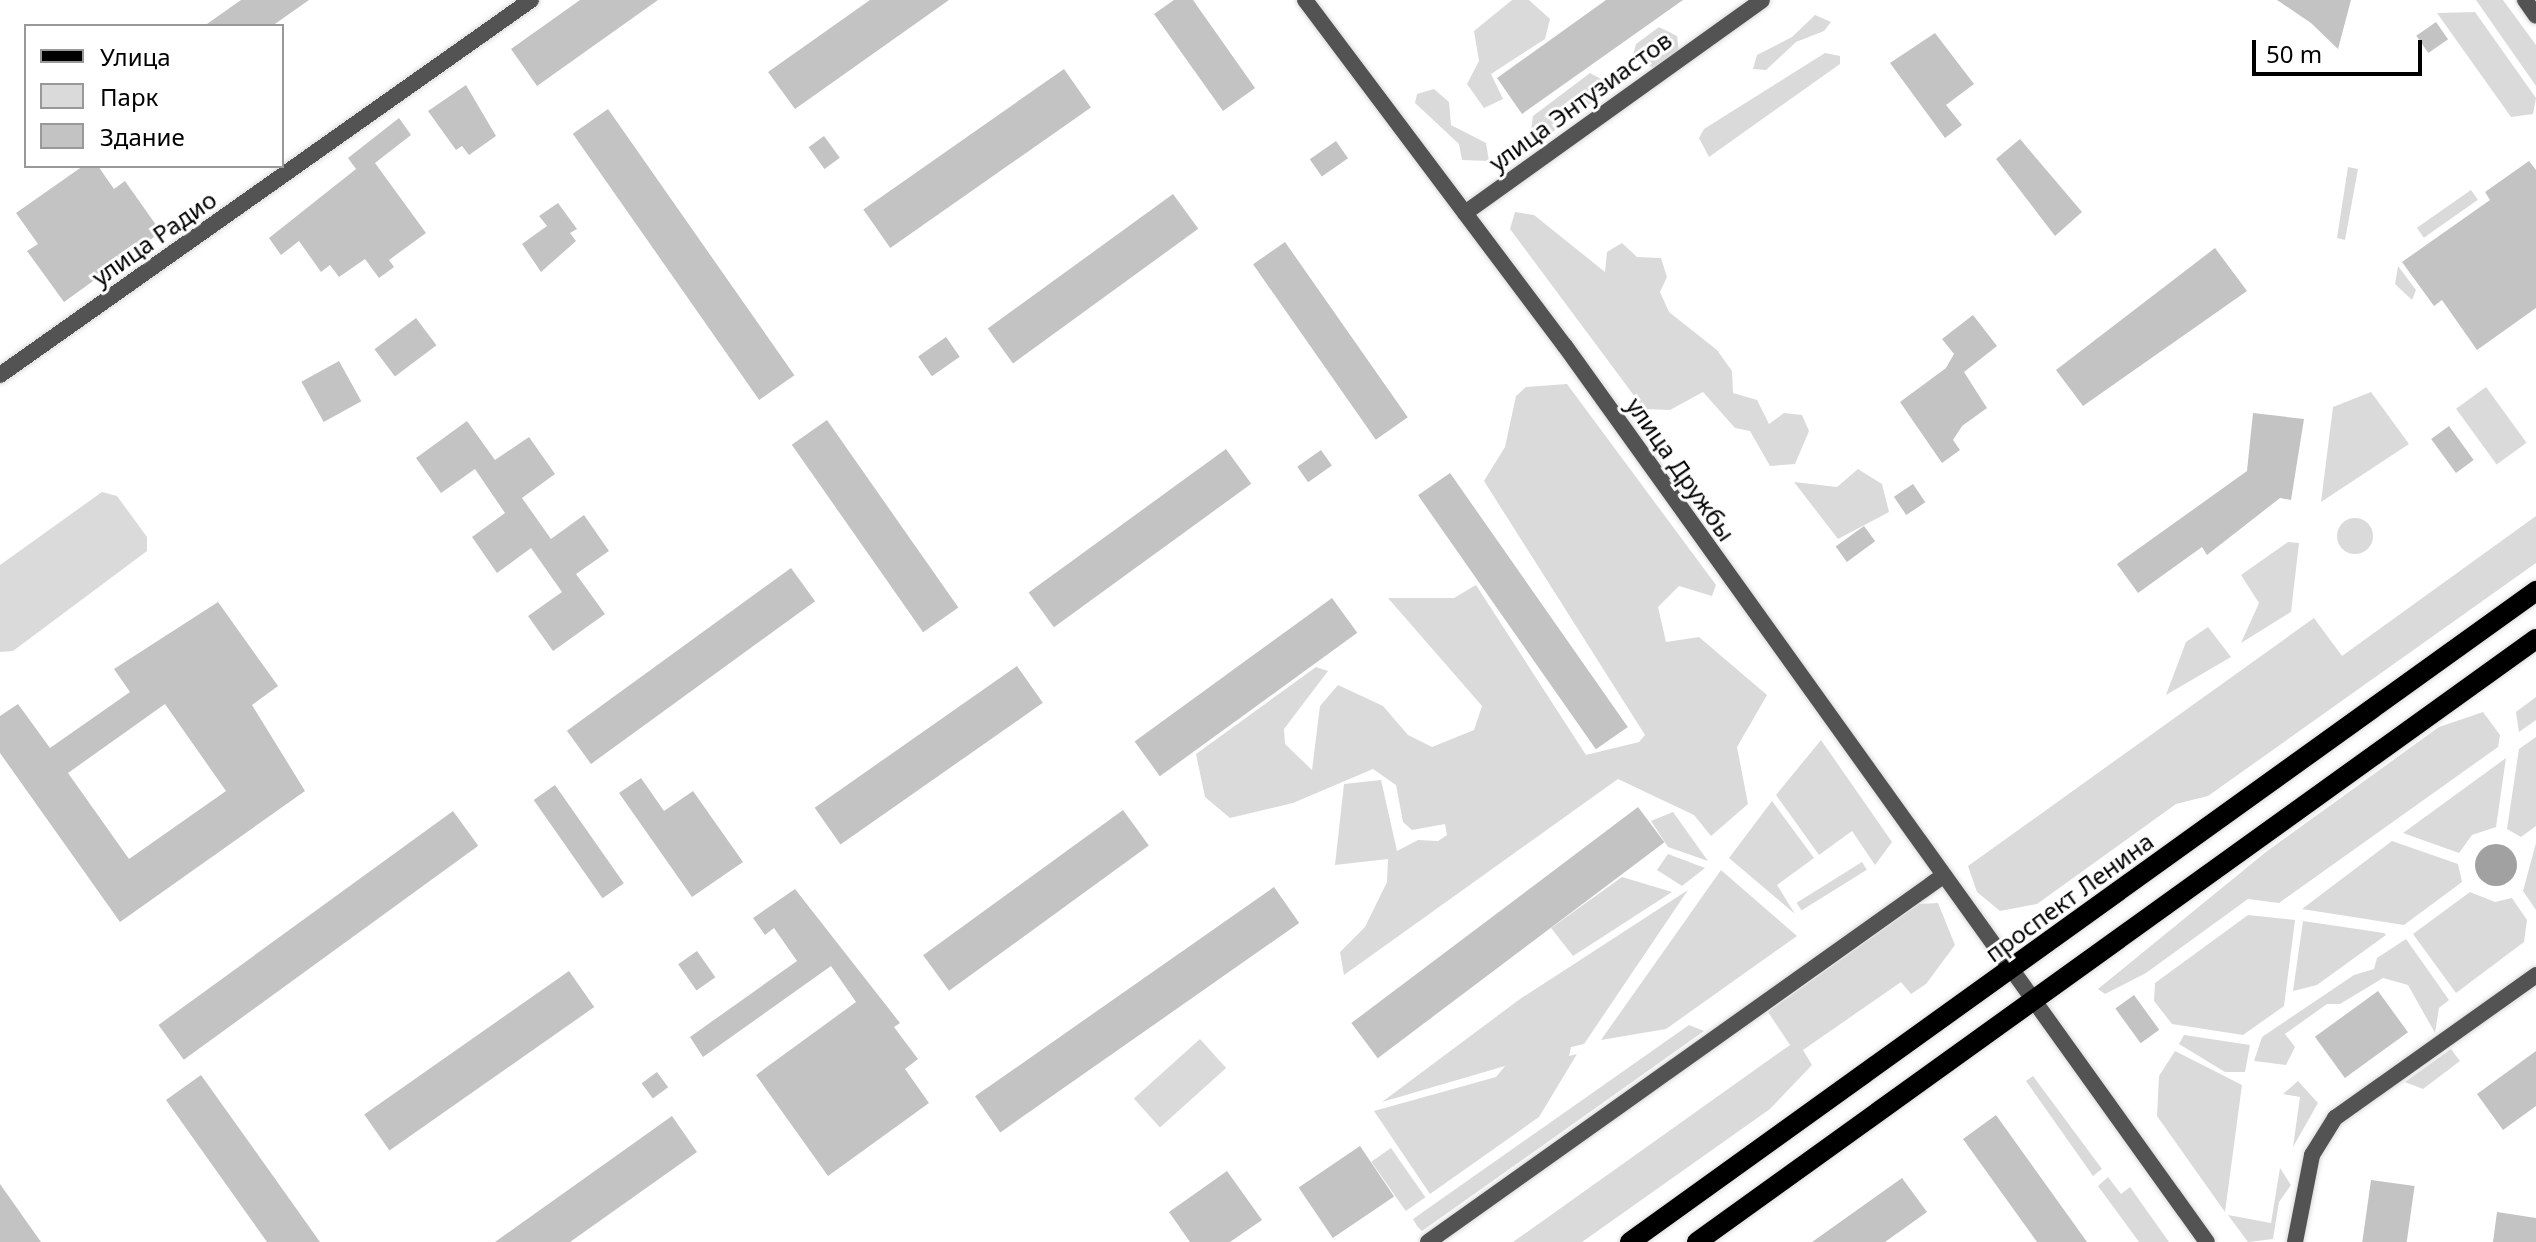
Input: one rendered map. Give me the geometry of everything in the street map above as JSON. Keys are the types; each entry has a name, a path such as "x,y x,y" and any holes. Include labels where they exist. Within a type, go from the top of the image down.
{"main road":[{"name":"проспект Ленина","path":"1630,1242 2536,591"},
{"path":"1697,1242 2536,639"}],"street":[{"name":"улица Радио","path":"0,375 531,0"},
{"name":"улица Дружбы","path":"1305,0 1465,213 2008,973 2207,1242"},
{"name":"улица Энтузиастов","path":"1465,213 1762,0"},
{"path":"2525,0 2536,16"},
{"path":"1428,1242 1940,878"},
{"path":"2295,1242 2312,1155 2335,1118 2536,975"}],"green space":[{"path":"1512,0 1529,0 1550,19 1545,39 1491,74 1503,99 1484,108 1467,84 1479,61 1474,31"},
{"path":"2476,0 2503,0 2536,45 2536,86"},
{"path":"2475,12 2536,98 2533,114 2511,117 2437,13"},
{"path":"1815,15 1831,22 1824,31 1796,42 1766,70 1753,69 1757,55 1792,37"},
{"path":"1659,27 1677,36 1679,53 1660,70 1632,59 1636,44"},
{"path":"1825,53 1840,56 1840,64 1709,157 1699,138 1704,129"},
{"path":"1590,73 1603,80 1603,94 1546,137 1531,130 1533,116"},
{"path":"1434,89 1449,102 1451,125 1486,143 1489,161 1462,160 1459,144 1415,103 1417,94"},
{"path":"2348,167 2358,169 2345,240 2337,238"},
{"path":"2471,190 2478,200 2424,238 2417,228"},
{"path":"1515,212 1534,215 1605,272 1607,252 1622,243 1637,257 1661,258 1667,277 1660,292 1669,312 1717,350 1732,371 1733,393 1757,400 1769,424 1784,413 1802,415 1809,431 1795,464 1770,466 1750,431 1735,428 1703,392 1670,410 1644,409 1510,229"},
{"path":"2398,266 2416,290 2412,300 2395,284"},
{"path":"1567,384 1716,585 1712,596 1679,586 1658,607 1666,642 1699,637 1767,695 1737,747 1748,804 1711,836 1694,815 1618,779 1344,975 1340,952 1365,927 1387,882 1388,859 1335,865 1344,784 1381,780 1397,851 1418,840 1438,841 1447,835 1445,824 1412,830 1403,822 1396,785 1373,769 1293,803 1230,818 1205,797 1196,754 1316,667 1328,671 1284,729 1285,744 1312,770 1320,706 1338,685 1383,706 1408,735 1432,747 1474,730 1482,706 1388,598 1454,598 1476,585 1586,755 1639,742 1645,735 1484,481 1505,447 1516,396 1526,387"},
{"path":"2486,387 2527,443 2497,465 2456,409"},
{"path":"2371,392 2409,444 2321,502 2333,407"},
{"path":"1858,469 1882,484 1889,512 1838,539 1794,482 1837,487"},
{"path":"102,492 117,496 147,537 147,551 13,651 0,652 0,565"},
{"path":"2536,516 2536,563 2208,796 2176,804 2037,904 2000,911 1977,892 1968,866 2314,618 2342,656"},
{"path":"2355,518 2368,523 2373,536 2368,549 2355,554 2342,549 2337,536 2342,523"},
{"path":"2288,542 2299,543 2291,612 2241,643 2259,603 2241,575"},
{"path":"2208,627 2231,657 2166,695 2186,642"},
{"path":"2536,697 2536,720 2519,732 2516,712"},
{"path":"2483,712 2500,735 2498,747 2279,903 2248,899 2146,973 2105,994 2098,989 2266,852 2439,727"},
{"path":"2536,737 2536,826 2521,837 2507,829 2519,749"},
{"path":"1821,740 1892,842 1875,865 1852,831 1819,855 1776,795"},
{"path":"2506,758 2496,827 2472,835 2459,853 2403,833"},
{"path":"1772,801 1814,858 1777,885 1795,914 1729,858"},
{"path":"1673,812 1708,861 1668,847 1651,821"},
{"path":"2392,841 2458,864 2462,882 2404,925 2302,909"},
{"path":"2536,843 2536,910 2523,891"},
{"path":"1668,854 1705,868 1682,886 1657,870"},
{"path":"1862,862 1867,870 1801,910 1797,903"},
{"path":"1721,870 1797,936 1666,1029 1601,1040"},
{"path":"1622,877 1672,892 1573,956 1551,928"},
{"path":"1688,890 1584,1044 1571,1047 1569,1056 1577,1054 1539,1117 1430,1194 1374,1111 1496,1077 1505,1066 1382,1102 1520,999"},
{"path":"2470,892 2495,902 2512,898 2527,920 2524,942 2456,993 2413,934"},
{"path":"1938,903 1955,945 1926,984 1911,994 1901,982 1803,1050 1812,1065 1770,1109 1582,1242 1513,1242 1790,1045 1768,1012 1919,904"},
{"path":"2248,915 2295,920 2284,1006 2243,1035 2172,1024 2154,1001 2155,983"},
{"path":"2303,921 2386,935 2317,985 2293,991"},
{"path":"2406,939 2449,1000 2439,1008 2435,1033 2408,985 2383,978 2340,1004 2327,1004 2285,1034 2295,1047 2286,1065 2254,1061 2262,1037 2354,975 2374,969 2377,958"},
{"path":"1689,1025 1704,1031 1422,1231 1417,1226 1413,1219"},
{"path":"2184,1035 2250,1045 2245,1072 2225,1072 2179,1044"},
{"path":"1200,1039 1226,1068 1160,1128 1134,1099"},
{"path":"2451,1049 2460,1061 2423,1089 2405,1082"},
{"path":"2175,1051 2242,1085 2225,1212 2157,1116 2159,1076"},
{"path":"2033,1076 2102,1169 2093,1176 2026,1081"},
{"path":"2298,1081 2318,1103 2293,1147 2300,1097 2283,1094"},
{"path":"1391,1148 1425,1197 1406,1211 1371,1162"},
{"path":"2280,1168 2291,1185 2279,1202 2273,1239 2248,1242 2228,1215 2271,1223"},
{"path":"2108,1177 2121,1194 2130,1187 2169,1242 2139,1242 2098,1186"}],"shaded area":[{"path":"2496,844 2511,850 2517,865 2511,880 2496,886 2481,880 2475,865 2481,850"}],"building":[{"path":"241,0 309,0 275,24 207,24"},
{"path":"580,0 658,0 537,86 511,49"},
{"path":"870,0 949,0 795,109 768,72"},
{"path":"1174,0 1193,0 1255,88 1223,111 1154,14"},
{"path":"1606,0 1683,0 1522,114 1497,78"},
{"path":"2277,0 2351,0 2338,49 2311,23"},
{"path":"2436,22 2448,39 2428,53 2416,36"},
{"path":"1935,33 1974,84 1946,105 1962,125 1945,138 1890,63"},
{"path":"1064,69 1091,108 890,248 863,210"},
{"path":"466,85 496,136 469,155 462,146 456,150 428,111"},
{"path":"608,109 794,375 759,400 573,134"},
{"path":"399,118 411,135 375,163 426,233 389,260 394,267 379,278 365,259 339,277 330,265 321,272 299,241 281,255 269,238 356,169 348,158"},
{"path":"824,136 840,158 824,169 809,147"},
{"path":"2020,139 2082,212 2055,236 1996,159"},
{"path":"1336,141 1348,158 1322,177 1310,159"},
{"path":"2529,161 2536,170 2536,308 2477,350 2442,300 2434,306 2402,262 2490,200 2485,192"},
{"path":"80,168 99,168 114,189 125,181 161,232 64,302 27,251 38,244 16,213"},
{"path":"1173,194 1198,229 1013,363 988,329"},
{"path":"558,203 577,229 570,233 576,241 541,272 522,244 547,226 539,216"},
{"path":"1285,242 1408,417 1376,440 1253,264"},
{"path":"2215,248 2247,291 2083,406 2056,370"},
{"path":"1973,315 1997,346 1964,372 1987,408 1962,426 1953,440 1960,450 1942,463 1900,402 1946,368 1954,354 1942,339"},
{"path":"416,318 436,345 395,376 374,349"},
{"path":"946,337 960,357 932,376 918,357"},
{"path":"339,361 361,401 324,422 301,382"},
{"path":"2253,413 2304,419 2291,500 2280,498 2207,555 2202,547 2138,593 2117,564 2247,471"},
{"path":"827,420 958,608 923,632 792,445"},
{"path":"467,421 495,460 529,437 555,474 522,498 551,539 584,515 609,551 576,574 605,614 553,651 528,616 562,592 531,548 497,573 472,537 505,513 475,469 441,493 416,458"},
{"path":"2449,426 2474,460 2456,473 2431,439"},
{"path":"1226,449 1251,484 1054,627 1029,592"},
{"path":"1321,450 1332,466 1308,482 1297,467"},
{"path":"1450,473 1628,727 1596,749 1418,495"},
{"path":"1913,484 1925,502 1906,515 1894,497"},
{"path":"1864,526 1875,541 1847,562 1836,547"},
{"path":"791,568 815,601 591,764 567,731"},
{"path":"1332,598 1357,633 1160,776 1135,741"},
{"path":"218,602 278,686 252,705 305,791 120,922 0,753 0,716 18,704 50,748 130,692 114,669","holes":["165,704 226,791 129,859 68,773"]},
{"path":"1017,666 1043,703 840,845 815,808"},
{"path":"641,778 664,811 693,791 743,862 692,897 619,793"},
{"path":"555,785 624,883 603,898 534,800"},
{"path":"1638,807 1664,842 1378,1058 1351,1023"},
{"path":"1123,810 1149,846 949,991 923,955"},
{"path":"453,811 478,846 184,1060 159,1025"},
{"path":"1274,887 1299,923 1000,1132 975,1096"},
{"path":"795,889 900,1023 894,1027 918,1059 905,1069 929,1103 828,1176 756,1075 856,1002 831,966 703,1057 690,1037 797,961 774,928 765,935 753,918"},
{"path":"697,951 715,977 697,990 678,964"},
{"path":"569,971 594,1007 389,1150 364,1114"},
{"path":"2378,991 2408,1032 2345,1078 2315,1037"},
{"path":"2134,995 2159,1030 2141,1043 2115,1009"},
{"path":"2536,1051 2536,1106 2503,1130 2477,1094"},
{"path":"657,1072 668,1087 653,1099 642,1083"},
{"path":"201,1075 320,1242 267,1242 166,1100"},
{"path":"1996,1115 2087,1242 2037,1242 1963,1139"},
{"path":"672,1116 697,1152 570,1242 495,1242"},
{"path":"1360,1146 1394,1197 1333,1238 1299,1187"},
{"path":"1227,1171 1262,1220 1230,1242 1190,1242 1169,1212"},
{"path":"1902,1178 1927,1212 1885,1242 1812,1242"},
{"path":"2371,1180 2415,1186 2407,1242 2362,1242"},
{"path":"0,1184 41,1242 0,1242"},
{"path":"2497,1212 2536,1218 2536,1242 2493,1242"}]}
